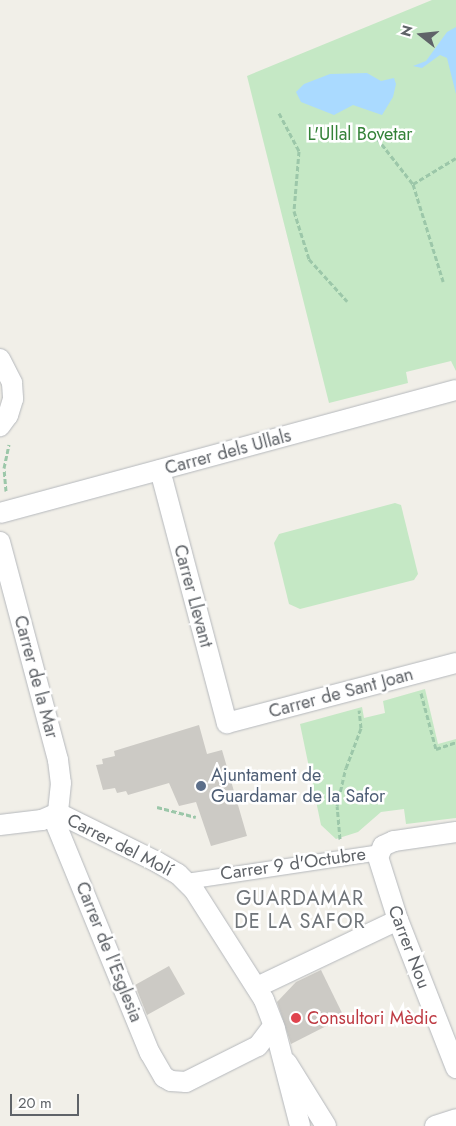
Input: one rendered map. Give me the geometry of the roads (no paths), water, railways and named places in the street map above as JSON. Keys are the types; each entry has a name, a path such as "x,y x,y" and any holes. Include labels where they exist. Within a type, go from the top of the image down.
{"street":[{"path":"0,359 12,382 12,399 8,415 0,426"},
{"name":"Carrer dels Ullals","path":"0,513 456,390"},
{"name":"Carrer Llevant","path":"160,470 227,722"},
{"name":"Carrer de la Mar","path":"0,542 58,760 61,783 56,815"},
{"name":"Carrer de Sant Joan","path":"227,722 456,663"},
{"path":"0,825 56,815"},
{"name":"Carrer del Molí","path":"56,815 122,842 186,881 257,987 274,1025 300,1126"},
{"name":"Carrer de l'Esglesia","path":"56,815 155,1064 171,1081 186,1082 258,1046"},
{"name":"Carrer 9 d'Octubre","path":"186,881 379,852 394,841 456,832"},
{"name":"Carrer Nou","path":"379,852 380,868 398,920 456,1068"},
{"path":"257,987 398,920"},
{"path":"274,1025 258,1046 282,1058 308,1093 326,1126"},
{"path":"435,1126 456,1119"}],"water":[{"path":"456,27 456,94 447,58 440,55 422,68 413,66 426,61 447,32"},
{"path":"367,73 381,81 394,78 396,84 393,97 382,115 353,105 334,115 301,102 296,92 304,84 330,74"}],"place":[{"name":"Ajuntament de Guardamar de la Safor","path":"201,786"},
{"name":"Consultori Mèdic","path":"296,1018"}],"district":[{"name":"GUARDAMAR DE LA SAFOR","path":"300,910"}],"park label":[{"name":"L'Ullal Bovetar","path":"360,134"}]}
